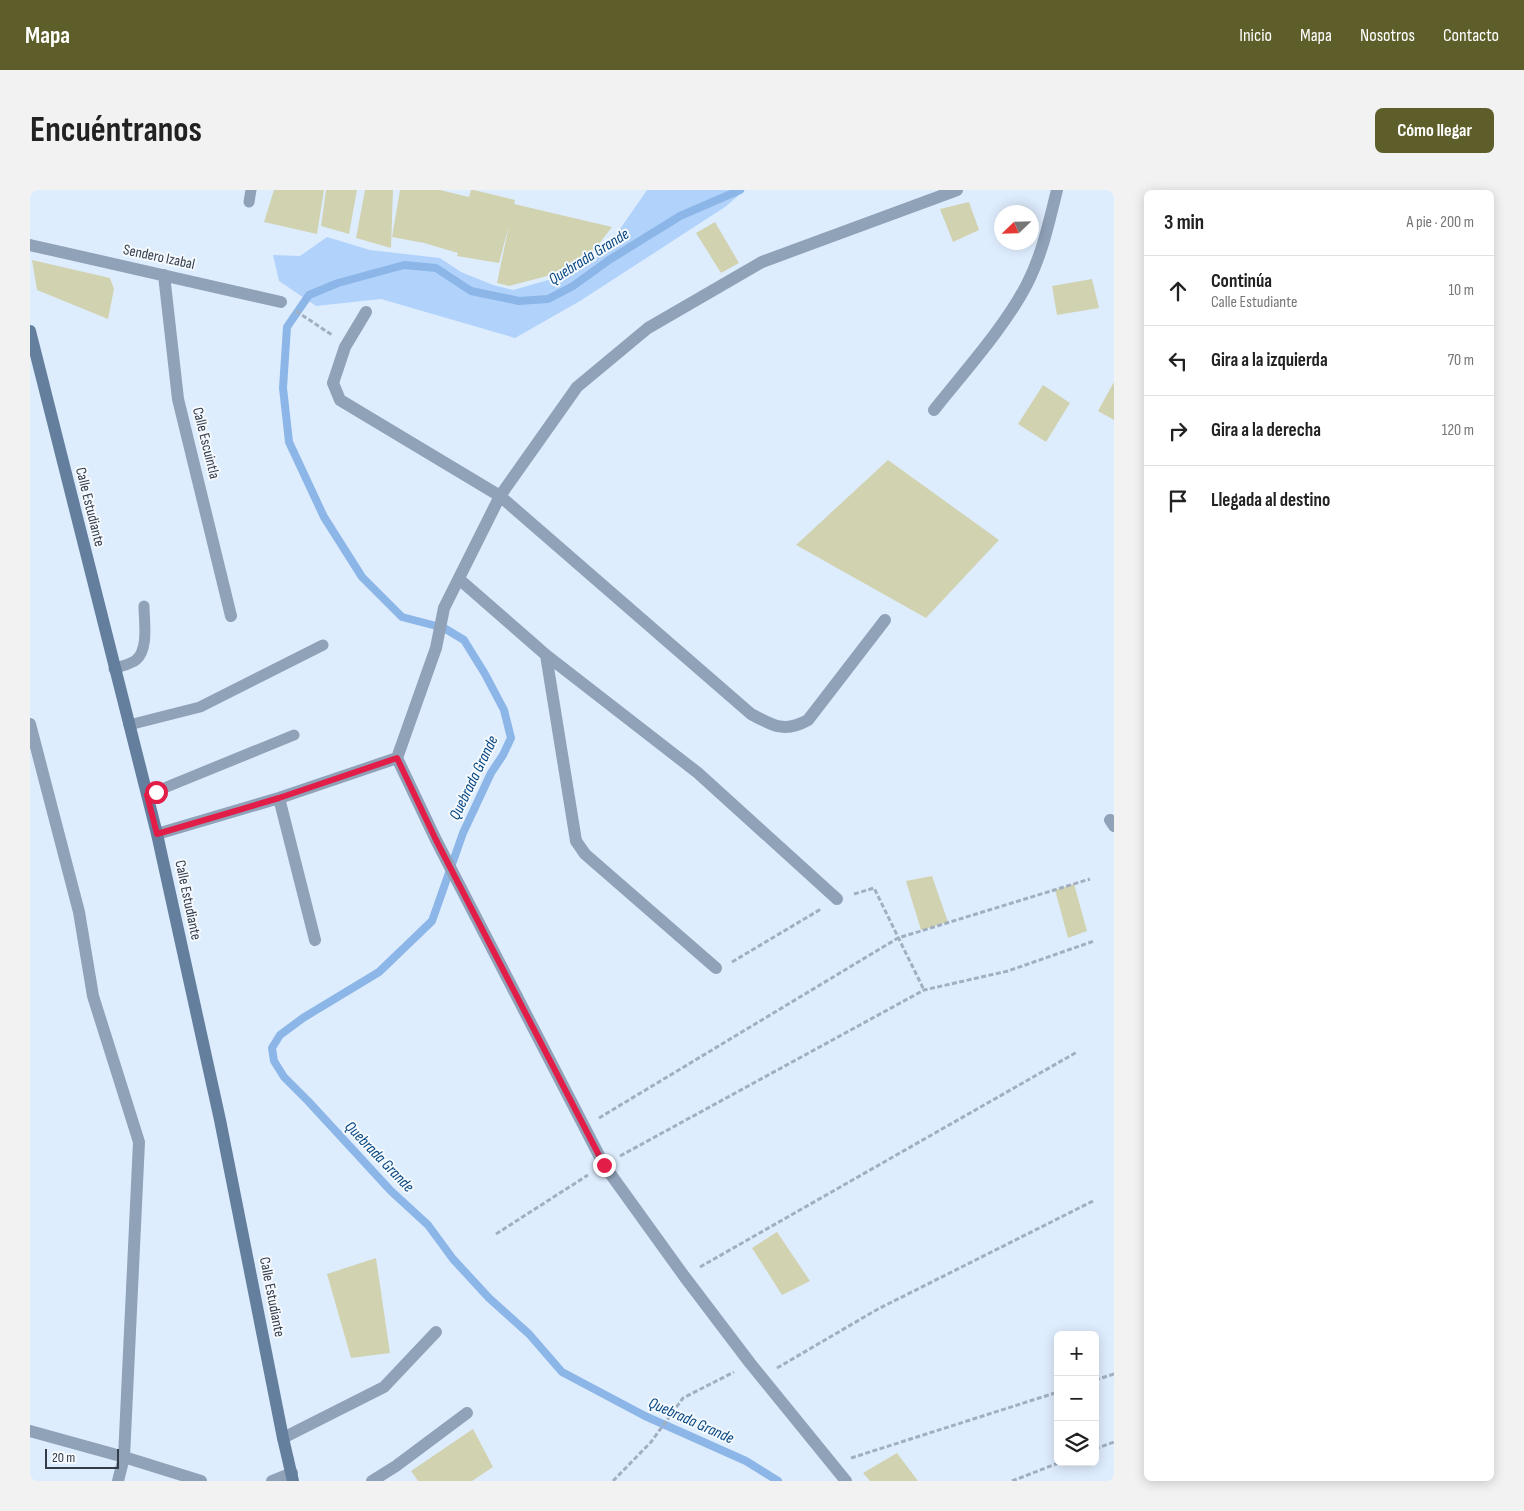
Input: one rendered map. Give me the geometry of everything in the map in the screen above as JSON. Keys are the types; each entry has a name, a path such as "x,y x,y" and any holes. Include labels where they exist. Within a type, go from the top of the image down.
{"street":[{"path":"846,1481 750,1363 604,1165 436,840 397,758 436,648 444,608 458,579 500,496 577,387 648,328 762,262 955,190"},
{"path":"934,410 1006,318 1027,284 1046,237 1057,190"},
{"name":"Sendero Izabal","path":"30,246 281,302"},
{"name":"Calle Escuintla","path":"164,275 178,399 231,616"},
{"path":"366,312 345,348 333,383 340,400 500,496 752,714 781,727 795,727 808,720 885,620"},
{"name":"Calle Estudiante","path":"30,331 32,352 157,834 220,1120 283,1438 293,1477"},
{"path":"458,579 546,655 698,772 837,899"},
{"path":"546,655 576,841 585,854 716,968"},
{"path":"30,724 79,912 93,996 139,1142 124,1457 118,1481"},
{"path":"157,834 279,798 397,758"},
{"path":"279,798 315,940"},
{"path":"283,1438 384,1387 436,1332"},
{"path":"372,1481 396,1466 467,1413"},
{"path":"30,1431 201,1481"},
{"path":"272,1481 293,1477"}],"lane":[{"path":"249,202 251,190"},
{"path":"114,669 136,660 140,655 145,640 144,606"},
{"path":"129,725 200,707 323,645"},
{"path":"147,795 294,735"}],"path":[{"path":"281,302 330,332"},
{"path":"584,1127 898,938 1090,879"},
{"path":"716,968 727,964 837,899 874,888 924,990"},
{"path":"496,1234 604,1165 924,990 1008,971 1094,941"},
{"path":"684,1276 1077,1052"},
{"path":"762,1378 878,1309 1095,1200"},
{"path":"613,1481 651,1442 684,1398 750,1363"},
{"path":"1099,1379 1114,1374"},
{"path":"831,1464 1054,1393"},
{"path":"1099,1448 1114,1442"},
{"path":"1012,1481 1054,1465"}],"shaded area":[{"path":"647,190 745,190 725,207 580,301 515,338 381,299 316,306 279,281 273,255 300,256 327,237 370,250 440,258 461,272 493,285 513,290 569,274 597,257 620,229"}],"building":[{"path":"274,190 324,190 317,234 264,222"},
{"path":"326,190 357,190 349,234 321,226"},
{"path":"365,190 393,190 391,248 356,238"},
{"path":"400,190 440,190 469,197 471,190 474,190 515,200 514,204 612,227 585,262 551,275 509,286 497,283 509,225 499,263 457,256 458,253 424,243 392,237"},
{"path":"969,202 979,230 953,242 940,209"},
{"path":"715,222 739,263 721,273 696,233"},
{"path":"32,260 110,278 114,289 108,319 37,290"},
{"path":"1092,279 1099,308 1057,315 1052,286"},
{"path":"1114,382 1114,420 1098,411"},
{"path":"1043,385 1070,403 1046,442 1018,424"},
{"path":"888,460 999,540 926,618 796,545"},
{"path":"932,876 948,922 921,930 906,881"},
{"path":"1074,884 1087,931 1068,938 1055,890"},
{"path":"777,1232 810,1281 782,1295 752,1248"},
{"path":"376,1258 390,1353 351,1358 327,1274"},
{"path":"473,1429 493,1467 472,1481 418,1481 411,1471"},
{"path":"897,1453 918,1481 870,1481 863,1473"}],"waterway":[{"name":"Quebrada Grande","path":"740,190 680,216 609,260 573,286 548,299 519,301 471,291 436,268 404,265 338,283 309,295 287,327 283,388 289,442 324,517 362,577 402,617 444,628 464,640 504,710 511,738 491,773 463,833 432,921 379,972 303,1018 280,1035 272,1048 274,1061 284,1077 391,1191 428,1225 453,1259 489,1298 529,1334 562,1372 645,1416 746,1461 778,1481"}],"route":[{"path":"156,792 147,795 157,834 279,798 397,758 436,840 604,1165"}]}
